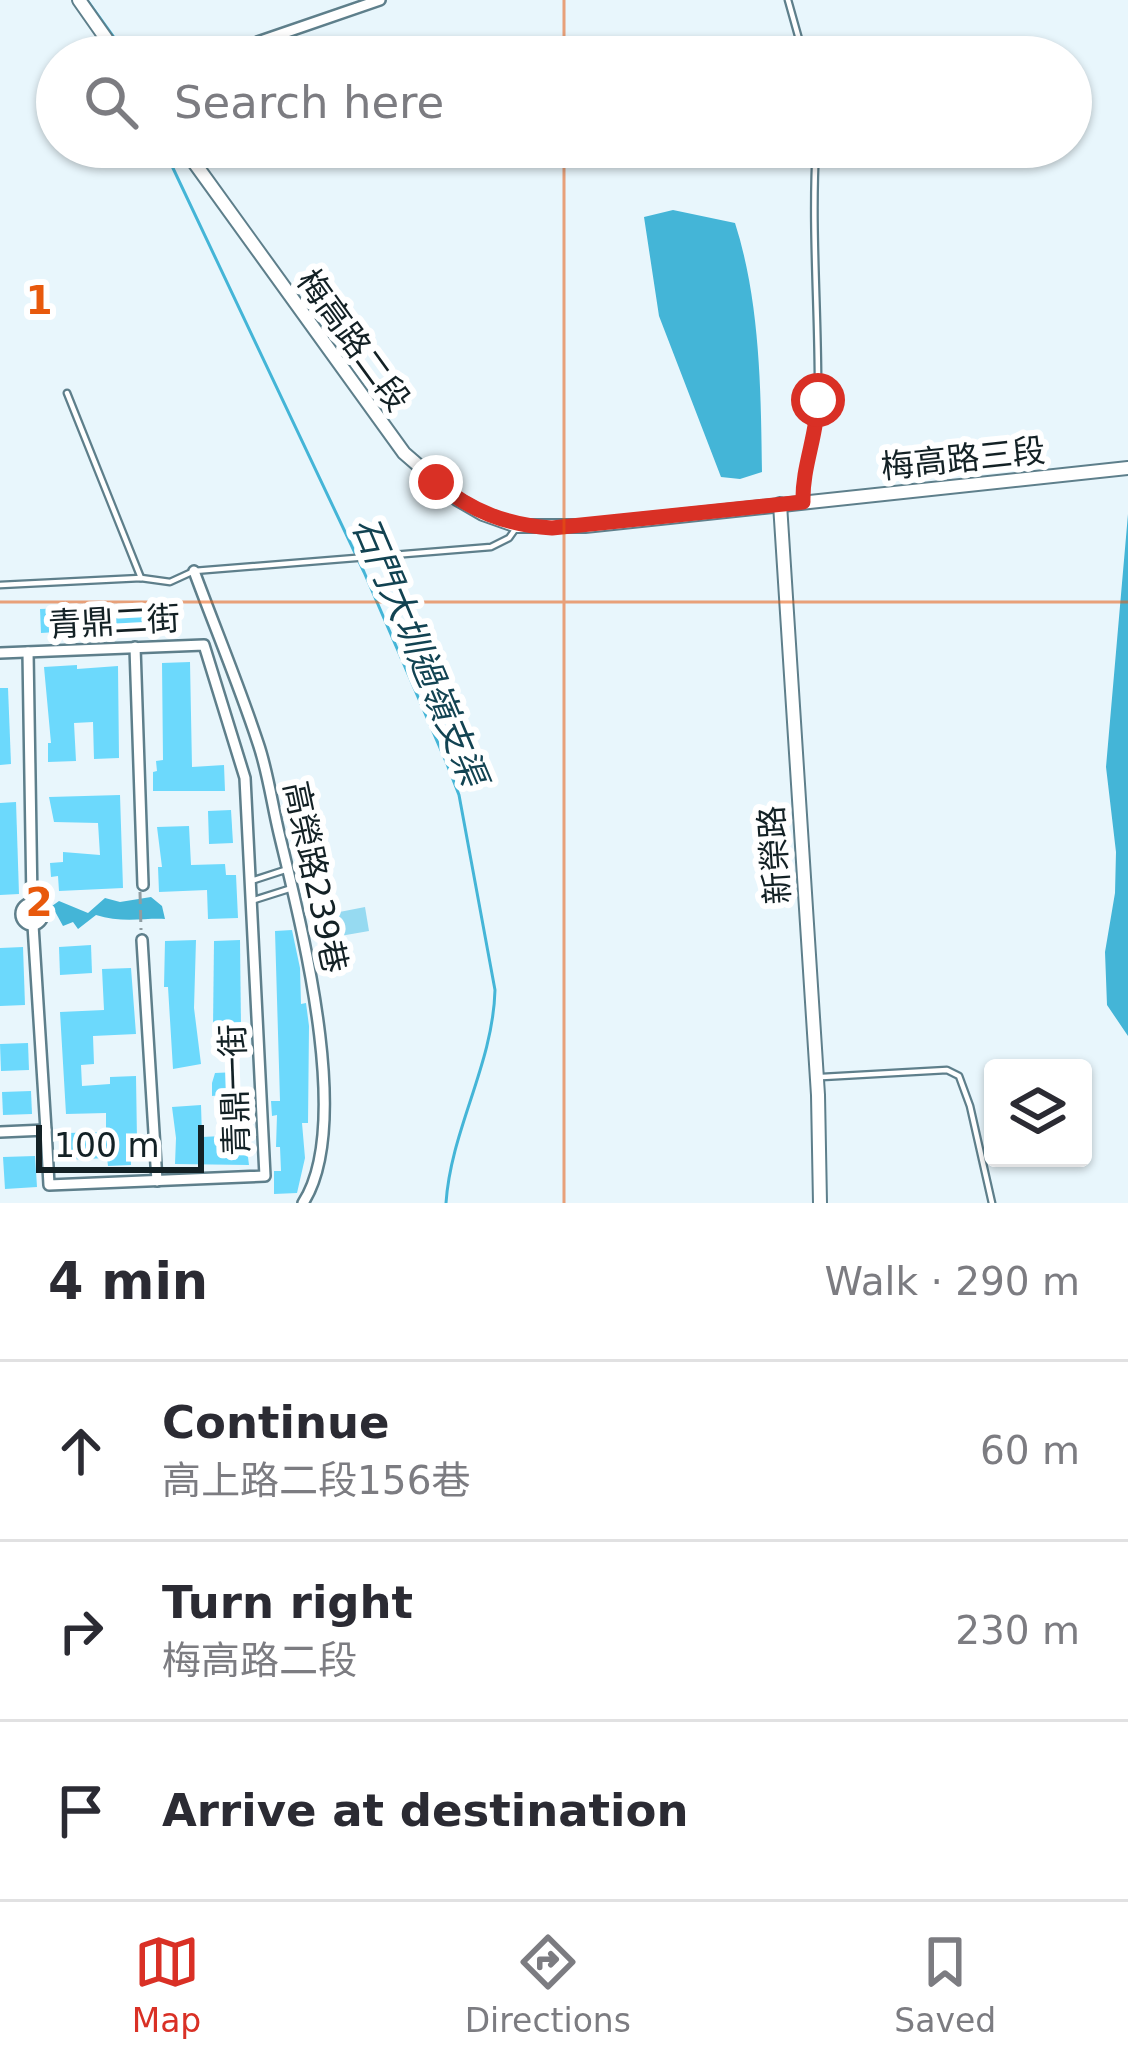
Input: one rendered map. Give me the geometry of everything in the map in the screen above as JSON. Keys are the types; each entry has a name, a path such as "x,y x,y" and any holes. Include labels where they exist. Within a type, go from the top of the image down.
{"street":[{"path":"79,0 104,36"},
{"path":"275,36 380,0"},
{"name":"梅高路二段","path":"198,168 404,453 457,499 517,526 568,527 803,502"},
{"name":"梅高路三段","path":"803,502 1128,468"},
{"name":"新榮路","path":"780,505 820,1203"},
{"name":"高榮路239巷","path":"194,571 260,748 313,977 324,1074 318,1165 303,1203"},
{"name":"青鼎二街","path":"0,653 204,644 245,778 253,880"},
{"path":"135,647 141,890"},
{"path":"0,1132 46,1130 33,925 21,912 32,902 28,652"},
{"path":"253,880 254,899"},
{"name":"青鼎一街","path":"46,1130 49,1186 265,1176 254,899"},
{"path":"142,940 157,1180"}],"lane":[{"path":"788,0 798,36"},
{"path":"803,502 802,476 818,413 815,168"},
{"path":"68,393 141,578"},
{"path":"0,585 141,578 170,582 194,571 491,547 509,538 517,526"},
{"path":"253,880 288,869"},
{"path":"254,899 292,888"},
{"path":"816,1078 946,1070 959,1076 992,1203"}],"path":[{"path":"140,926 141,890"}],"shaded area":[{"path":"673,210 735,223 743,253 758,346 762,472 740,479 721,477 659,316 644,217"},
{"path":"1128,514 1128,1036 1107,1005 1105,952 1116,852 1106,767"},
{"path":"151,897 162,906 165,919 96,915 78,929 73,922 63,926 52,906 59,901 88,913 105,898 120,902"},
{"path":"365,907 369,931 323,939 319,916"}],"building":[{"path":"171,603 172,625 91,628 90,607"},
{"path":"73,608 74,631 41,633 40,609"},
{"path":"190,662 192,767 224,765 225,791 153,791 156,761 163,760 162,663"},
{"path":"77,665 77,669 118,666 119,758 94,759 93,722 74,723 76,761 48,762 51,743 44,667"},
{"path":"0,688 8,688 11,764 0,765"},
{"path":"120,795 123,888 59,891 58,876 51,877 50,863 63,862 63,852 100,855 98,823 54,822 49,797"},
{"path":"16,802 19,894 0,895 0,803"},
{"path":"231,810 233,843 209,844 208,811"},
{"path":"189,826 191,865 225,864 226,875 236,875 238,918 208,919 207,890 159,892 158,867 162,867 157,827"},
{"path":"292,930 301,1004 306,1003 309,1026 308,1123 302,1123 305,1158 297,1193 274,1194 274,1171 281,1171 277,1115 272,1116 271,1101 280,1101 275,931"},
{"path":"196,940 194,1008 201,1064 173,1069 168,987 164,987 165,941"},
{"path":"240,940 241,1027 213,1028 214,941"},
{"path":"91,945 92,973 60,975 59,947"},
{"path":"23,947 25,1005 0,1006 0,948"},
{"path":"131,968 136,1034 93,1036 94,1064 81,1065 82,1086 110,1084 110,1077 136,1076 137,1141 130,1142 131,1165 108,1166 107,1158 63,1160 67,1133 106,1132 106,1113 66,1114 60,1012 104,1010 102,969"},
{"path":"28,1043 29,1070 1,1071 0,1044"},
{"path":"237,1072 249,1165 175,1164 172,1107 201,1105 202,1137 222,1136 221,1095 212,1096 212,1083 215,1073"},
{"path":"31,1091 32,1114 3,1115 2,1092"},
{"path":"35,1156 37,1187 5,1189 3,1157"}],"waterway":[{"name":"石門大圳過嶺支渠","path":"87,0 113,36"},
{"name":"石門大圳過嶺支渠","path":"173,168 364,572 459,795 495,990 487,1045 455,1149 446,1203"}],"route":[{"path":"436,482 483,514 517,526 552,528 803,502 802,476 818,425 818,400"}]}
